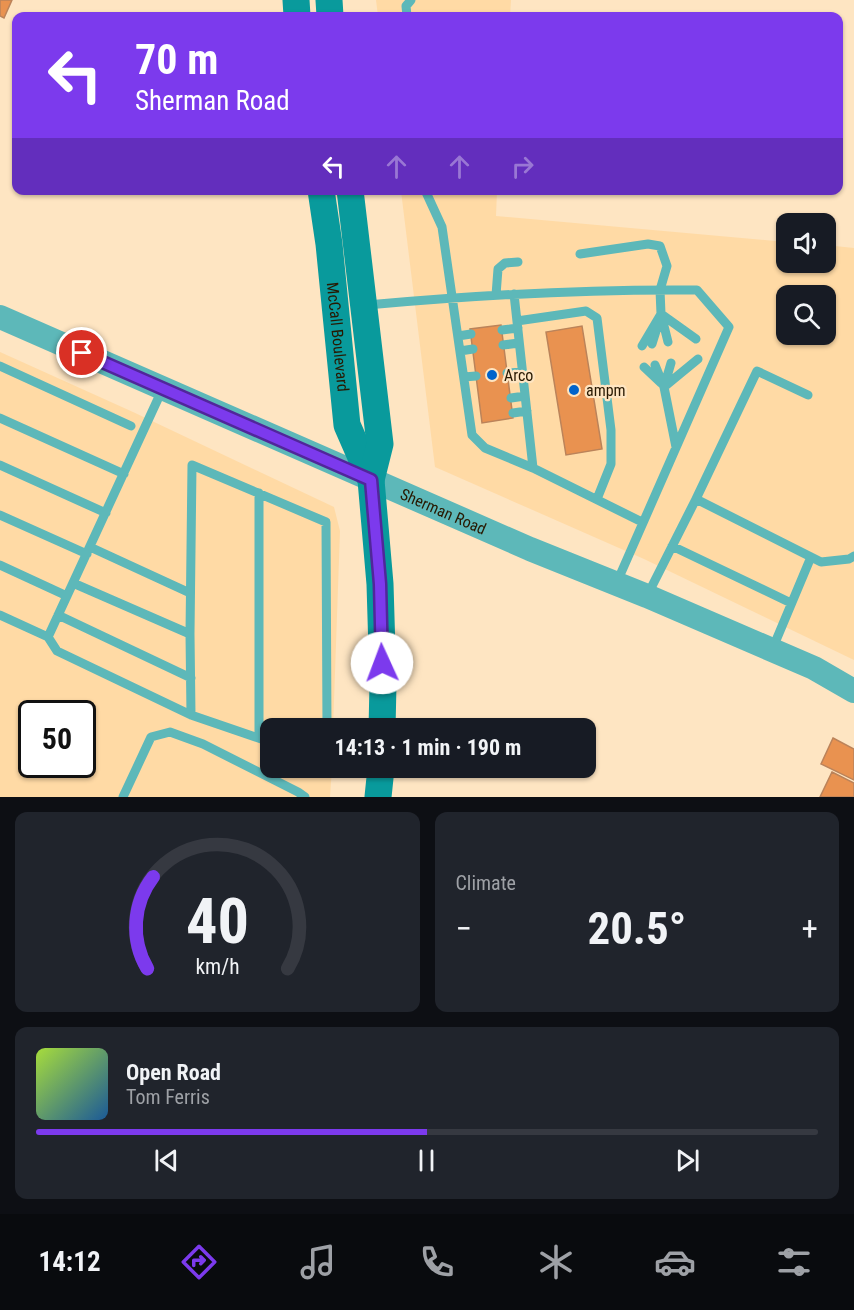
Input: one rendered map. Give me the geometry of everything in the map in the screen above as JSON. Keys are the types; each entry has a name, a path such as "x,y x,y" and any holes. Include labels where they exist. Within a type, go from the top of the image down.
{"main road":[{"name":"McCall Boulevard","path":"322,195 329,244 347,425 371,480 380,584 382,718"},
{"name":"McCall Boulevard","path":"351,195 380,444 371,480"},
{"path":"378,797 380,778"}],"street":[{"name":"Sherman Road","path":"0,317 530,549 616,583 814,668 854,691"}],"lane":[{"path":"426,195 442,228 472,435 485,448 533,468 642,522"},
{"path":"580,254 648,244 660,246 667,266 660,290 661,314 668,342"},
{"path":"496,295 498,269 505,263 518,262"},
{"path":"364,305 514,294 697,290 729,327 616,583"},
{"path":"514,294 533,468"},
{"path":"502,330 586,311 597,318 611,430 611,464 597,499"},
{"path":"661,314 691,339"},
{"path":"647,345 661,314"},
{"path":"458,336 471,334"},
{"path":"503,345 519,343"},
{"path":"460,351 472,350"},
{"path":"664,387 693,360"},
{"path":"664,387 671,363"},
{"path":"655,365 664,387 676,447"},
{"path":"0,366 131,426"},
{"path":"644,367 664,387"},
{"path":"647,596 757,371 808,395"},
{"path":"507,373 523,372"},
{"path":"464,377 476,376"},
{"path":"48,637 163,388"},
{"path":"511,398 525,396"},
{"path":"467,403 479,401"},
{"path":"513,413 527,411"},
{"path":"470,418 481,417"},
{"path":"0,418 124,474"},
{"path":"0,465 106,513"},
{"path":"191,715 192,465 326,522 327,718"},
{"path":"0,615 48,637 57,651 191,715 259,738 259,494"},
{"path":"696,499 821,562 849,559 854,556"},
{"path":"0,515 190,593"},
{"path":"672,546 791,603"},
{"path":"772,650 811,556"},
{"path":"0,565 67,596"},
{"path":"73,582 190,634"},
{"path":"58,615 191,678"},
{"path":"123,797 151,736 170,732 203,744 305,797"}],"shaded area":[{"path":"376,0 511,0 510,12 378,12"},
{"path":"401,195 497,195 496,216 776,241 776,273 836,273 836,246 854,248 854,660 644,559 435,467"},
{"path":"0,352 334,507 340,531 333,718 260,718 260,778 331,778 330,797 0,797"}],"building":[{"path":"0,0 12,0 4,18 0,16"},
{"name":"Arco","path":"501,325 513,418 482,423 470,329"},
{"name":"ampm","path":"582,326 602,449 566,455 546,332"},
{"path":"833,738 854,749 854,780 821,764"},
{"path":"832,772 854,783 854,797 820,797"}],"place":[{"name":"Arco","path":"492,375"},
{"name":"ampm","path":"574,390"}],"route":[{"path":"82,353 371,480 380,584 382,663"}]}
